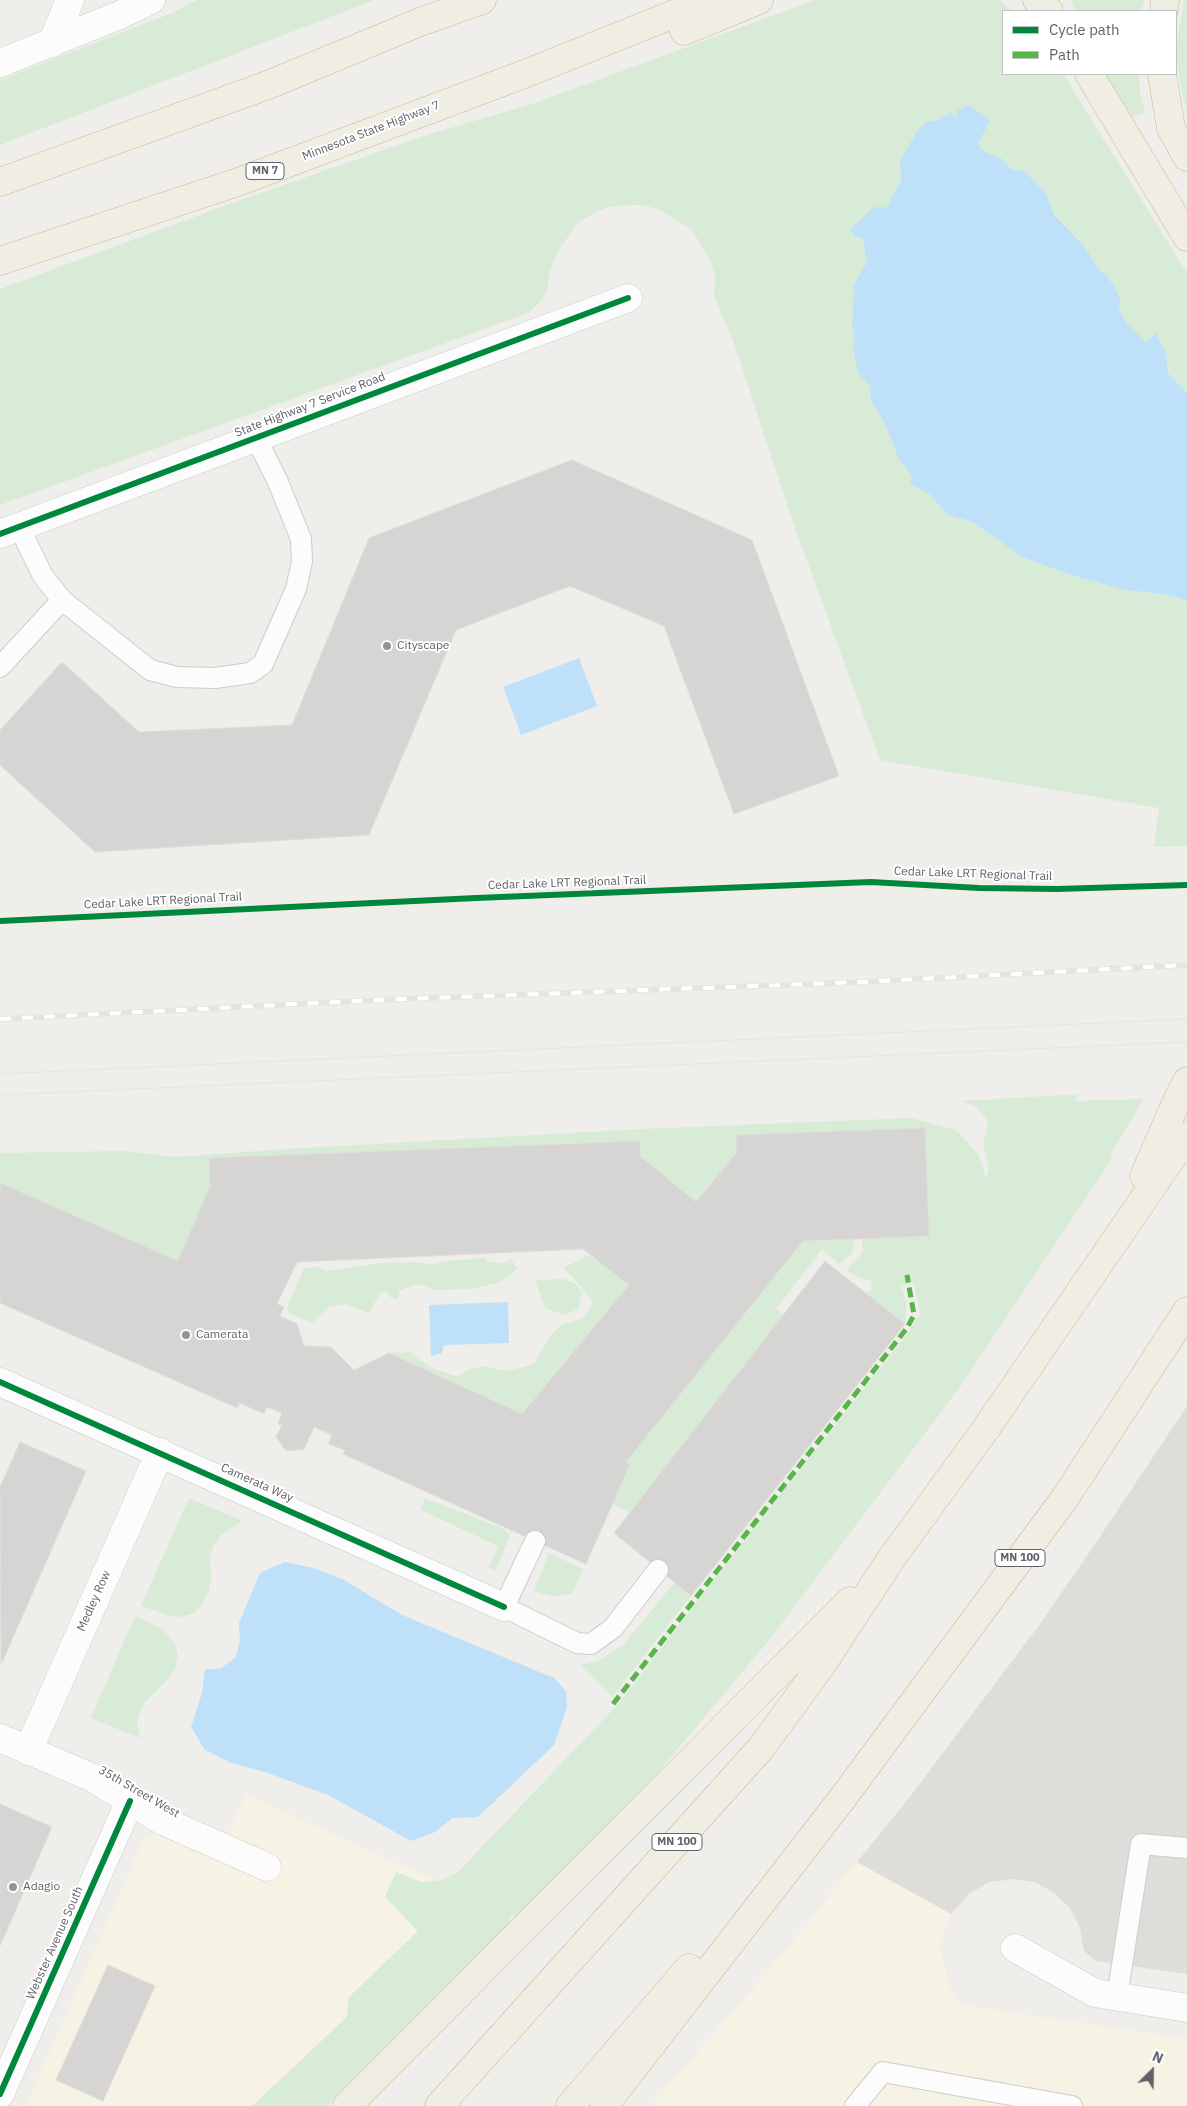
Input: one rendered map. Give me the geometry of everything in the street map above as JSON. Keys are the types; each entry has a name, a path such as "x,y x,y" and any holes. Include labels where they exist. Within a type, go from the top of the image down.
{"highway":[{"path":"0,182 268,85 420,22 482,0"},
{"name":"Minnesota State Highway 7","path":"0,262 238,182 527,73 709,0"},
{"path":"527,73 570,72 673,35 759,0"},
{"path":"1038,0 1047,10"},
{"path":"1090,75 1187,237"},
{"path":"1162,75 1171,128 1187,157"},
{"path":"1120,1233 1187,1081"},
{"name":"MN 100","path":"439,2106 761,1748 821,1666 891,1559 986,1430 1187,1136"},
{"name":"MN 100","path":"570,2106 724,1927 842,1798 1065,1498 1187,1311"},
{"path":"347,2106 891,1559"},
{"path":"604,2106 842,1798"}],"street":[{"path":"52,43 70,0"},
{"path":"0,63 120,15 152,0"},
{"name":"State Highway 7 Service Road","path":"10,530 628,298"},
{"name":"Camerata Way","path":"0,1382 504,1607"},
{"name":"Medley Row","path":"28,1750 160,1452"},
{"name":"35th Street West","path":"0,1738 93,1778 163,1821 267,1867"},
{"name":"Webster Avenue South","path":"3,2080 130,1801"},
{"path":"1015,1948 1095,1993 1187,2008"}],"lane":[{"path":"10,530 62,600 150,670 177,678 215,678 250,673 263,664 296,589 302,561 301,539 278,482 256,438"},
{"path":"0,668 62,600"},
{"path":"535,1541 504,1607 577,1643 591,1644 613,1628 658,1570"},
{"path":"1117,1998 1141,1844 1187,1848"},
{"path":"855,2106 883,2072 1072,2106"}],"shaded area":[{"path":"1187,1406 1187,1974 1096,1961 1084,1951 1080,1928 1069,1907 1053,1892 1034,1882 1015,1879 989,1882 969,1894 951,1914 857,1862 909,1798 1040,1624"},
{"path":"246,1795 474,1898 252,2106 26,2106 143,1841 157,1834 217,1860"},
{"path":"857,1862 951,1914 941,1939 941,1952 948,1984 961,2005 1187,2039 1187,2106 651,2106 783,1954"}],"green space":[{"path":"197,0 374,0 0,145 0,80 172,13"},
{"path":"815,0 1000,0 1011,10 1002,10 1002,75 1064,75 1187,273 1187,393 1168,373 1166,353 1156,333 1146,342 1127,324 1118,307 1108,277 1098,268 1085,247 1054,213 1047,195 1026,172 1011,169 1001,158 986,153 951,112 941,119 926,122 917,131 900,161 901,180 886,208 862,237 867,262 854,284 852,324 854,333 853,349 858,373 870,386 871,402 884,422 899,460 912,476 910,484 929,494 948,515 973,522 1022,557 1074,576 1125,590 1171,595 1187,601 1187,846 1154,847 1159,808 880,760 791,517 734,343 714,296 715,276 710,260 692,230 660,210 644,205 607,207 578,222 559,250 550,270 547,289 542,300 528,313 0,505 0,289 235,202 430,134 532,104"},
{"path":"1072,0 1144,0 1141,10 1075,10"},
{"path":"1184,0 1187,0 1187,112 1180,84 1177,57 1178,36"},
{"path":"1106,75 1139,75 1140,93 1145,113 1130,117"},
{"path":"1079,1094 1075,1101 1144,1099 1110,1155 1113,1157 960,1387 774,1634 628,1808 519,1922 512,1915 509,1920 515,1925 328,2106 252,2106 347,2017 348,1998 418,1931 386,1898 396,1872 422,1882 442,1880 458,1872 619,1703 904,1338 920,1314 914,1283 901,1286 907,1305 905,1324 867,1295 868,1291 872,1290 871,1281 848,1271 850,1265 863,1252 862,1239 929,1236 925,1128 737,1135 737,1152 696,1202 640,1156 639,1141 209,1158 210,1186 178,1261 0,1183 0,1153 125,1151 175,1157 641,1129 911,1118 956,1130 979,1155 986,1179 989,1170 983,1143 987,1130 987,1119 976,1107 963,1101"},
{"path":"855,1239 851,1254 839,1264 822,1249 776,1309 783,1315 630,1512 612,1504 630,1464 626,1462 803,1241"},
{"path":"588,1255 609,1268 629,1285 522,1414 389,1353 410,1352 433,1369 457,1376 471,1369 483,1366 507,1371 534,1364 549,1338 561,1325 584,1318 593,1301 564,1268"},
{"path":"486,1258 487,1262 504,1263 511,1259 517,1269 498,1283 472,1289 436,1290 418,1284 400,1290 398,1300 391,1298 387,1291 380,1293 369,1313 346,1304 330,1306 312,1323 289,1313 287,1308 304,1268 318,1267 326,1271 381,1263 417,1262 431,1265 447,1261"},
{"path":"564,1279 576,1284 582,1293 578,1309 565,1315 545,1308 535,1280"},
{"path":"189,1498 242,1521 221,1535 213,1547 210,1557 211,1579 209,1591 202,1605 194,1613 180,1617 171,1616 141,1606"},
{"path":"425,1498 504,1529 510,1536 495,1571 489,1568 498,1546 421,1510"},
{"path":"549,1553 583,1569 572,1594 551,1596 534,1591"},
{"path":"674,1583 691,1596 612,1697 580,1665 598,1661 623,1645"},
{"path":"135,1616 163,1629 175,1644 178,1655 175,1669 145,1702 137,1724 140,1738 91,1718"}],"water":[{"path":"968,105 990,120 978,144 986,153 1001,158 1011,169 1026,172 1047,195 1054,214 1085,247 1098,268 1108,277 1121,299 1118,307 1127,324 1146,342 1156,333 1166,353 1168,373 1187,393 1187,601 1171,595 1125,590 1074,576 1022,557 973,522 948,515 929,494 910,484 912,476 899,460 884,422 871,402 870,386 858,373 853,349 854,284 867,262 862,237 855,237 850,230 874,207 886,208 901,180 900,161 917,131 926,122 941,119 951,112 957,119 957,111"},
{"path":"579,658 597,706 521,735 503,687"},
{"path":"508,1302 509,1343 444,1345 442,1353 431,1356 429,1305"},
{"path":"285,1562 314,1568 344,1580 402,1615 554,1678 566,1691 567,1707 554,1745 478,1817 453,1818 435,1832 411,1841 328,1795 265,1772 231,1763 205,1750 191,1727 202,1693 205,1670 221,1668 236,1657 240,1640 239,1623 260,1573"}],"building":[{"name":"Cityscape","path":"572,460 752,540 839,776 734,814 664,626 570,586 456,630 369,835 95,852 0,765 0,730 62,662 139,732 292,725 369,538"},
{"name":"Camerata","path":"925,1128 929,1236 803,1241 626,1462 630,1464 586,1564 343,1454 345,1450 328,1444 332,1435 314,1427 304,1449 286,1451 276,1437 282,1425 278,1424 282,1413 267,1407 264,1414 240,1403 237,1408 0,1303 0,1183 178,1261 210,1186 209,1158 640,1141 640,1156 696,1202 737,1152 736,1135","holes":["583,1249 629,1285 522,1414 389,1353 354,1370 331,1347 304,1346 297,1324 280,1316 284,1307 277,1304 297,1262"]},
{"path":"825,1261 905,1324 691,1596 614,1533"},
{"path":"20,1442 86,1471 1,1665 0,1487"},
{"name":"Adagio","path":"0,1804 52,1827 0,1946"},
{"path":"108,1965 155,1986 103,2101 56,2080"}],"tram line":[{"path":"0,1074 1187,1019"},
{"path":"0,1095 1187,1042"}],"railway":[{"path":"0,1019 377,1000 862,982 1187,965"}],"marked path":[{"path":"613,1704 907,1328 914,1315 907,1275"}],"cycle path":[{"path":"0,534 628,298"},
{"name":"Cedar Lake LRT Regional Trail","path":"0,921 476,898 871,882 979,888 1057,889 1187,885"},
{"path":"0,1382 504,1607"},
{"path":"0,2094 130,1801"}],"place":[{"name":"Cityscape","path":"387,646"},
{"name":"Camerata","path":"186,1335"},
{"name":"Adagio","path":"13,1887"}]}
